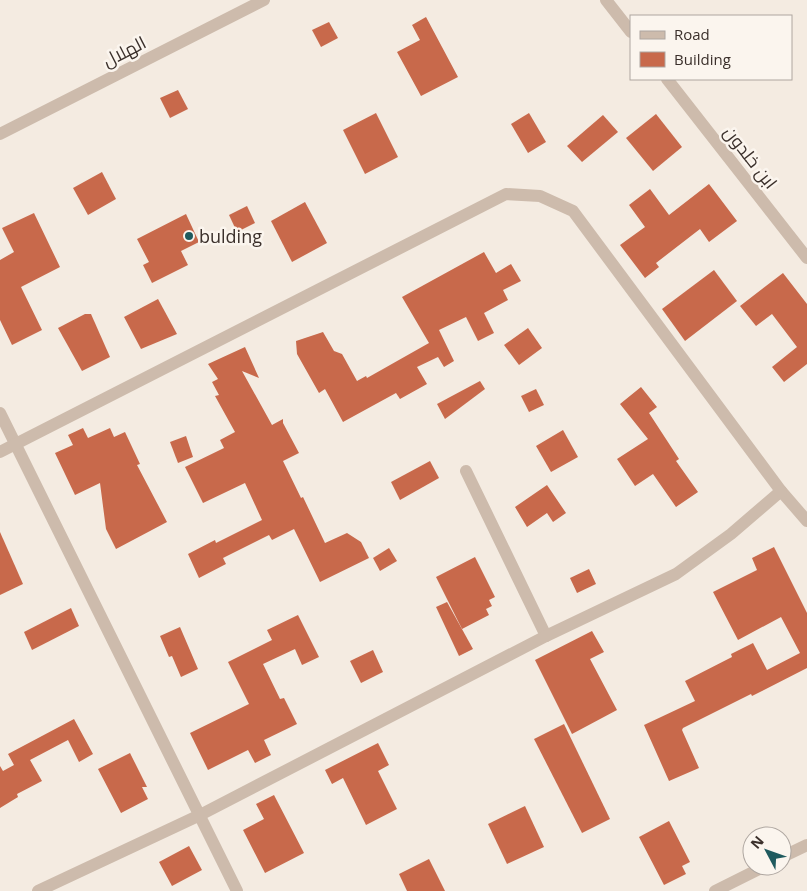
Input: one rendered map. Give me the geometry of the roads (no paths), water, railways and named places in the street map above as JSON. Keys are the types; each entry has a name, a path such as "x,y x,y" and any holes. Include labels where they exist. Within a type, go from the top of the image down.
{"street":[{"name":"الهلال","path":"0,134 264,0"},
{"path":"606,0 630,31"},
{"name":"ابن خلدون","path":"668,80 807,258"},
{"path":"0,452 506,194 540,196 573,211 781,492 807,521"},
{"path":"0,413 237,891"},
{"path":"466,471 546,636"},
{"path":"38,891 200,815 546,636 676,574 731,534 781,492"},
{"path":"792,853 807,845"},
{"path":"715,891 745,876"}],"place":[{"name":"bulding","path":"189,236"}]}
